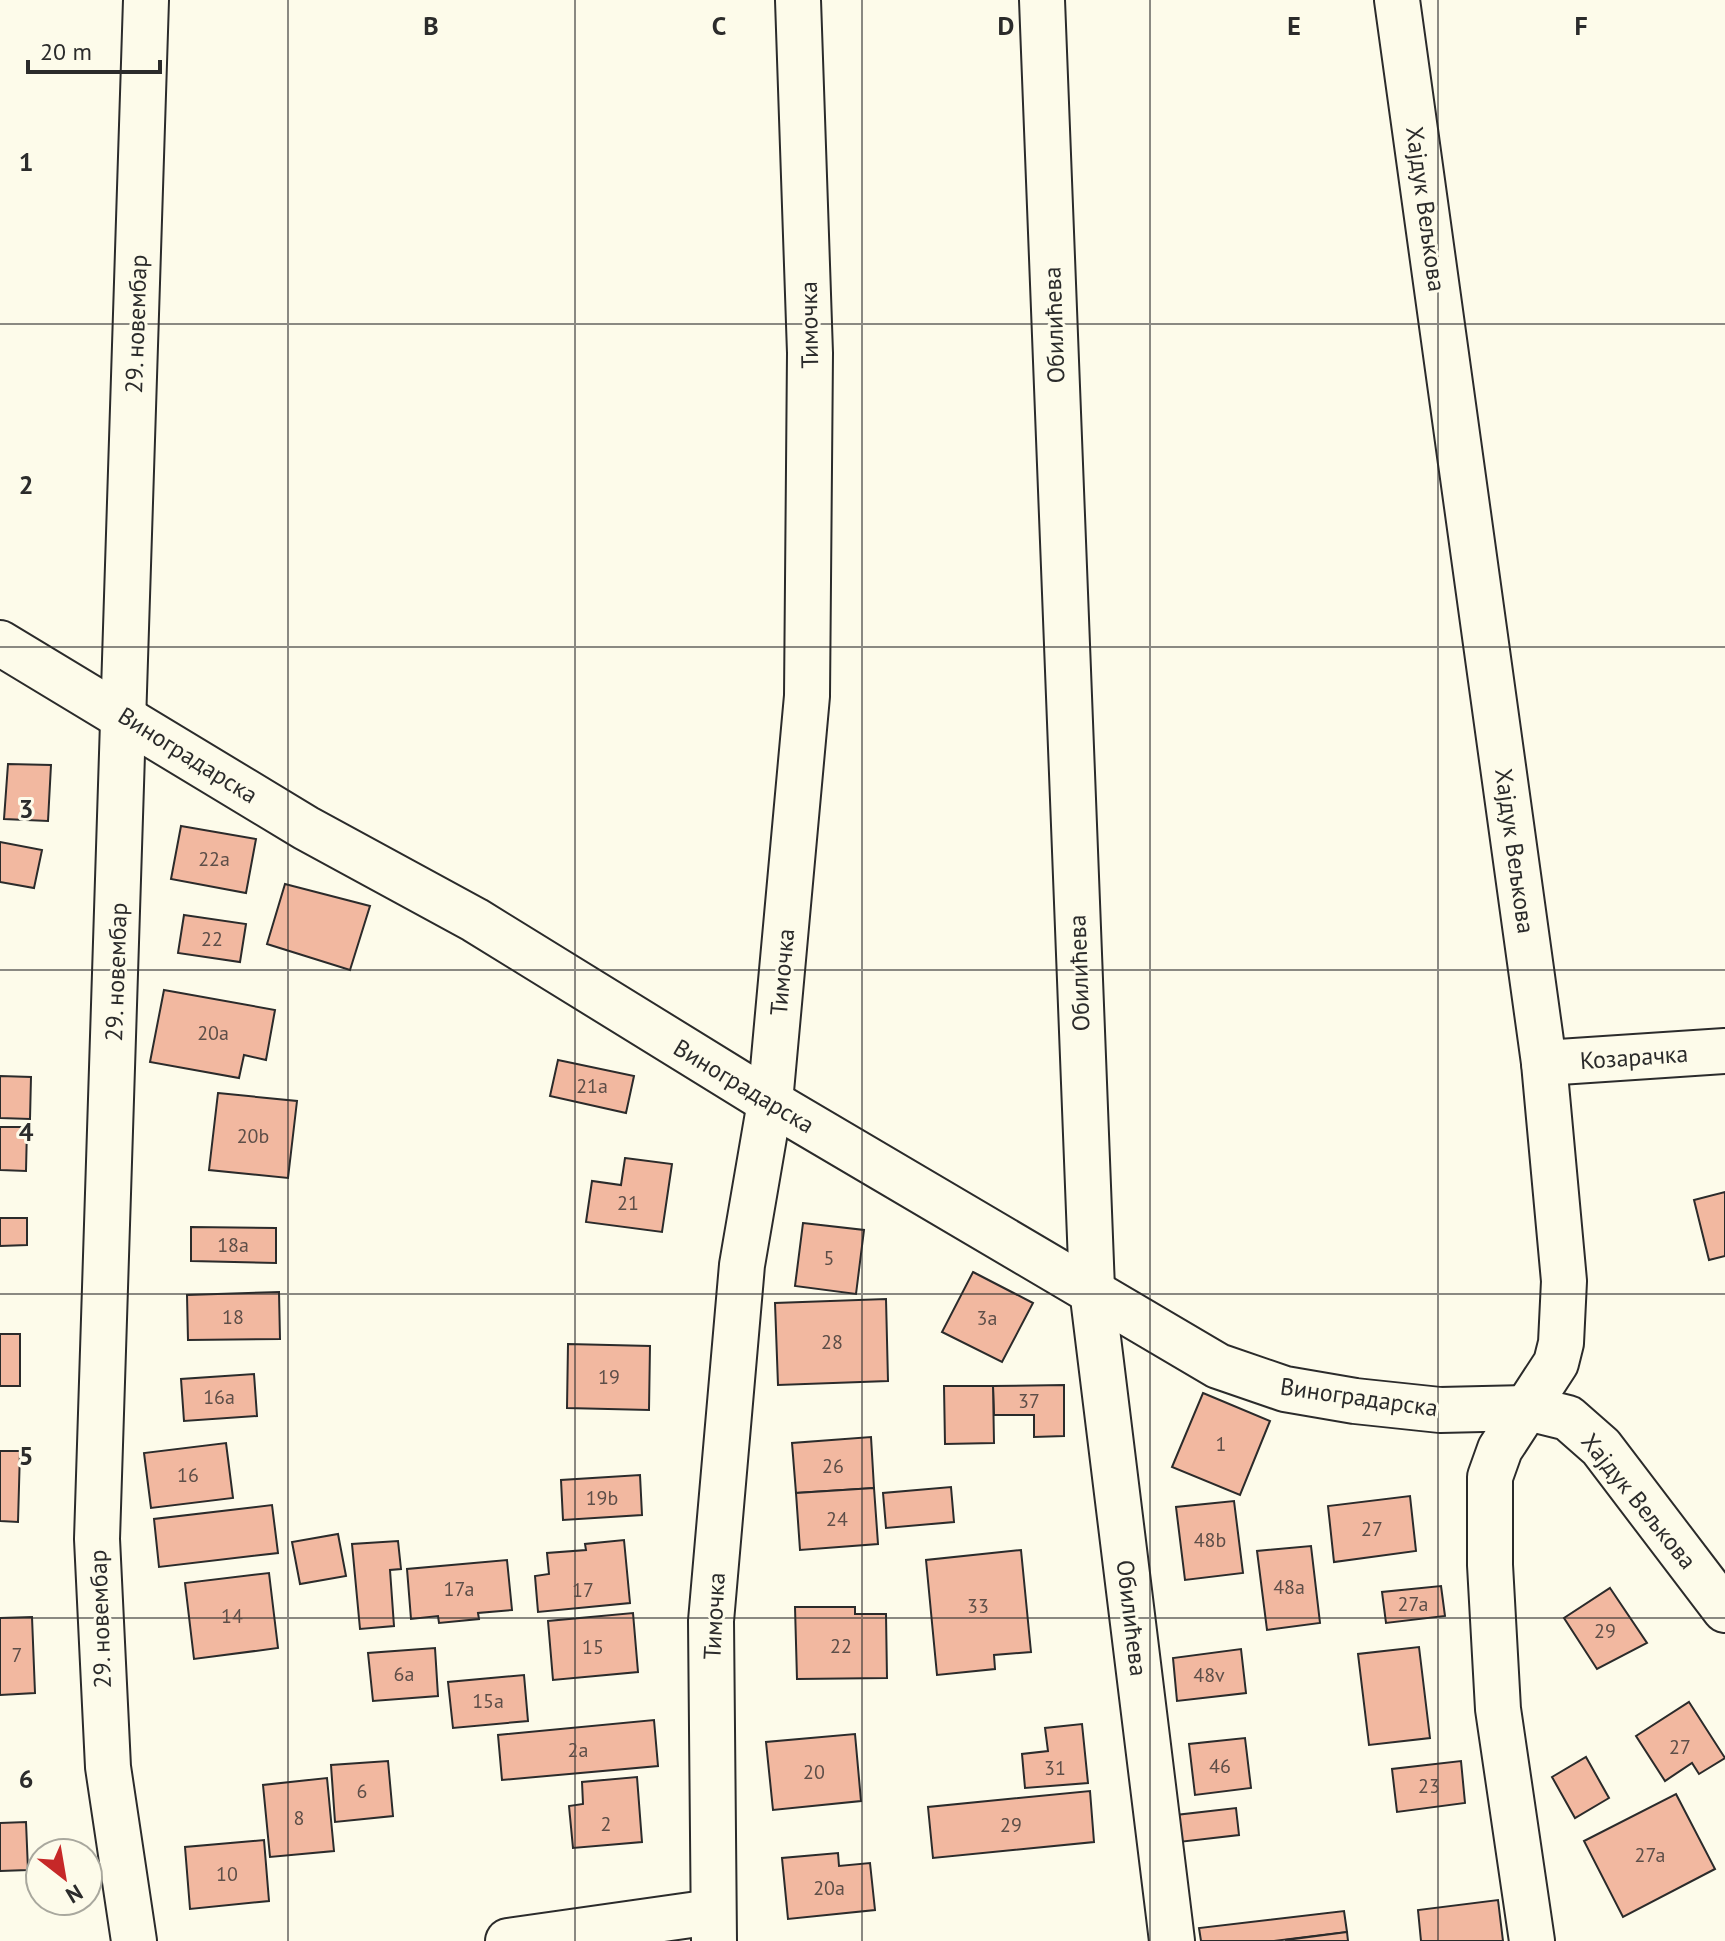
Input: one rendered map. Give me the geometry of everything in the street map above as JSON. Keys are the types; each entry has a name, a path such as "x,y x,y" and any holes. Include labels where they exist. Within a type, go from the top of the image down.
{"street":[{"name":"29. новембар","path":"134,1941 108,1767 97,1539 146,0"},
{"name":"Тимочка","path":"713,1926 711,1621 742,1265 770,1102 807,696 810,353 798,0"},
{"name":"Обилићева","path":"1042,0 1092,1289 1172,1941"},
{"name":"Хајдук Вељкова","path":"1397,0 1544,1063 1564,1281 1563,1317 1556,1363 1528,1408 1568,1418 1601,1447 1725,1610"},
{"name":"Виноградарска","path":"0,643 124,715 306,828 475,920 770,1102 1218,1366 1285,1389 1440,1410 1528,1408"},
{"name":"Козарачка","path":"1544,1063 1725,1051"},
{"path":"1528,1408 1500,1449 1490,1477 1490,1565 1498,1709 1532,1941"},
{"path":"508,1941 713,1926"}],"building":[{"path":"8,764 51,765 48,821 4,819"},
{"path":"181,826 256,839 246,893 171,879"},
{"path":"0,842 42,850 34,888 0,882"},
{"path":"285,884 370,906 350,970 267,944"},
{"path":"184,915 246,924 240,962 178,953"},
{"path":"164,990 275,1010 266,1060 244,1055 239,1078 150,1062"},
{"path":"558,1060 634,1076 626,1113 550,1096"},
{"path":"0,1076 31,1077 30,1119 0,1118"},
{"path":"218,1093 297,1101 288,1178 209,1170"},
{"path":"0,1127 27,1127 26,1171 0,1170"},
{"path":"625,1158 672,1164 662,1232 586,1222 592,1181 621,1185"},
{"path":"1725,1192 1725,1256 1709,1260 1694,1200"},
{"path":"0,1218 27,1218 27,1245 0,1246"},
{"path":"803,1223 864,1230 856,1294 795,1286"},
{"path":"191,1227 276,1228 276,1263 191,1261"},
{"path":"973,1272 1033,1303 1002,1362 942,1332"},
{"path":"279,1292 280,1339 188,1340 187,1295"},
{"path":"886,1299 888,1381 778,1385 775,1303"},
{"path":"0,1334 20,1334 20,1386 0,1386"},
{"path":"568,1344 650,1346 649,1410 567,1408"},
{"path":"254,1374 257,1416 184,1421 181,1379"},
{"path":"1064,1385 1064,1436 1034,1437 1034,1415 994,1415 993,1386"},
{"path":"944,1386 993,1386 994,1443 945,1444"},
{"path":"1203,1393 1270,1421 1240,1495 1172,1467"},
{"path":"871,1437 874,1488 796,1493 792,1443"},
{"path":"226,1443 233,1498 151,1508 144,1453"},
{"path":"0,1451 20,1451 18,1522 0,1521"},
{"path":"640,1475 642,1515 563,1520 561,1480"},
{"path":"951,1487 954,1522 886,1528 883,1493"},
{"path":"874,1488 878,1544 800,1550 796,1493"},
{"path":"1410,1496 1416,1551 1334,1562 1328,1506"},
{"path":"1234,1501 1243,1573 1185,1580 1176,1507"},
{"path":"272,1505 278,1553 159,1567 154,1519"},
{"path":"338,1534 346,1576 300,1584 292,1542"},
{"path":"624,1540 630,1603 538,1612 535,1576 549,1574 547,1553 586,1550 585,1544"},
{"path":"398,1541 401,1569 390,1570 394,1626 360,1629 352,1544"},
{"path":"1311,1546 1320,1623 1267,1630 1257,1551"},
{"path":"1021,1550 1031,1652 994,1655 995,1669 937,1675 926,1560"},
{"path":"507,1560 512,1610 478,1613 479,1619 439,1623 438,1616 411,1619 407,1569"},
{"path":"269,1573 278,1648 194,1659 185,1583"},
{"path":"1441,1586 1445,1616 1386,1623 1382,1592"},
{"path":"1610,1588 1647,1643 1597,1669 1564,1618"},
{"path":"795,1607 855,1607 855,1614 886,1614 887,1678 797,1679"},
{"path":"633,1613 638,1672 553,1680 548,1621"},
{"path":"32,1617 35,1693 0,1695 0,1618"},
{"path":"1419,1647 1430,1738 1369,1745 1358,1654"},
{"path":"435,1648 438,1696 373,1701 368,1653"},
{"path":"1241,1649 1246,1693 1177,1701 1173,1658"},
{"path":"524,1675 528,1721 453,1728 448,1682"},
{"path":"1689,1702 1725,1758 1699,1774 1692,1763 1665,1781 1636,1736"},
{"path":"654,1720 658,1766 502,1780 498,1735"},
{"path":"1082,1724 1088,1783 1025,1788 1022,1754 1048,1751 1045,1728"},
{"path":"855,1734 861,1801 773,1810 766,1742"},
{"path":"1245,1738 1251,1788 1195,1795 1189,1744"},
{"path":"1586,1757 1609,1798 1575,1818 1552,1777"},
{"path":"388,1761 393,1816 335,1822 331,1765"},
{"path":"1461,1761 1465,1803 1397,1812 1392,1769"},
{"path":"637,1777 642,1842 573,1848 569,1806 583,1804 582,1782"},
{"path":"327,1778 334,1851 270,1857 263,1785"},
{"path":"1090,1791 1094,1842 933,1858 928,1807"},
{"path":"1676,1794 1715,1869 1623,1917 1584,1841"},
{"path":"1236,1808 1239,1835 1179,1842 1176,1815"},
{"path":"26,1822 24,1870 0,1871 0,1823"},
{"path":"264,1840 269,1901 190,1909 185,1847"},
{"path":"838,1853 839,1866 870,1863 875,1910 788,1919 782,1858"},
{"path":"1498,1900 1503,1941 1421,1941 1418,1910"},
{"path":"1344,1911 1347,1932 1274,1941 1201,1941 1199,1928"},
{"path":"1347,1932 1348,1941 1286,1941 1286,1940"}]}
